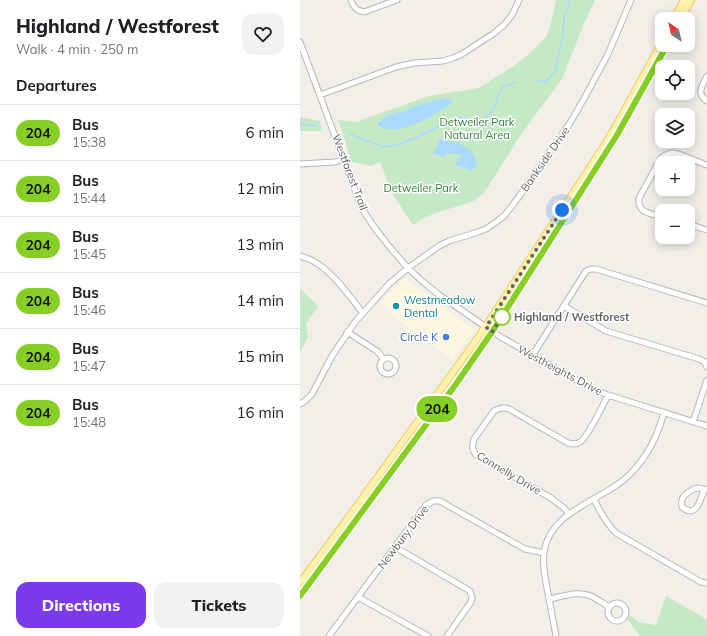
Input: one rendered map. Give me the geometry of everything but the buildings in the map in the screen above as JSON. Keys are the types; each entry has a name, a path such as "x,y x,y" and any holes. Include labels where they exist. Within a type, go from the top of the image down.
{"main road":[{"path":"678,12 684,0"},
{"path":"685,12 691,0"},
{"path":"300,582 486,327 606,143 657,52"},
{"path":"300,596 492,332 617,135 663,52"}],"street":[{"path":"351,0 352,4 357,9 364,12 397,0"},
{"path":"320,95 396,67 414,63 443,61 458,56 500,28 512,15 519,0"},
{"name":"Bankside Drive","path":"300,404 312,394 332,356 347,332 389,284 408,268 439,246 449,241 486,229 505,215 561,136 585,97 608,54 631,0"},
{"name":"Westforest Trail","path":"300,42 362,209 377,231 408,268 438,294 486,327"},
{"path":"707,76 700,93 707,101"},
{"path":"655,214 642,211 638,203 639,198 661,158 672,153 707,165"},
{"path":"300,164 335,162 344,159"},
{"path":"695,226 707,230"},
{"path":"300,256 311,259 327,270 363,313"},
{"path":"532,356 586,271 591,269 596,269 707,303"},
{"path":"564,306 606,331 699,359 705,362 707,367"},
{"name":"Westheights Drive","path":"486,327 532,356 592,389 707,426"},
{"path":"347,332 377,351 384,359"},
{"path":"694,422 707,380"},
{"name":"Connelly Drive","path":"568,514 564,508 551,498 476,455 473,451 472,445 494,411 499,408 504,408 509,409 568,443 575,445 580,443 585,438 608,395"},
{"path":"556,636 544,567 545,545 554,529 568,514 618,484 631,474 654,440 664,412"},
{"path":"696,488 706,490 696,508 691,511 687,511 682,507 681,501 688,492 696,488"},
{"path":"594,499 604,520 616,533 701,582 707,583"},
{"name":"Newbury Drive","path":"329,636 426,505 433,501 440,501 525,550 544,553"},
{"path":"395,547 470,591 472,598 471,602 446,636"},
{"path":"549,599 584,594 591,596 610,607"},
{"path":"358,597 428,636"}],"shaded area":[{"path":"404,279 474,330 453,359 407,327 380,303"}],"green space":[{"name":"Detweiler Park Natural Area","path":"556,0 595,0 562,79 522,133 484,193 474,201 436,213 413,225 392,193 380,162 371,166 352,162 338,120 356,122 429,96 479,88 515,65 546,37"},
{"path":"300,117 320,121 322,131 300,131"},
{"path":"300,289 318,306 306,324 308,337 300,352"},
{"path":"666,596 707,619 707,636 640,636 628,620 630,615 638,622 656,625"}],"water":[{"path":"446,98 452,101 451,104 420,122 395,129 386,129 378,126 383,119 390,115 398,112 405,112 412,107"},
{"path":"440,139 459,143 472,152 477,163 472,171 455,165 461,155 446,153 444,157 433,154"}],"waterway":[{"path":"537,81 546,82 555,71 563,36 564,18 570,0"},
{"path":"350,134 383,147 396,145 415,138 457,117 482,122 493,110 502,87 516,82"},
{"path":"300,123 316,126"}],"bus line":[{"name":"204","path":"300,596 456,384 492,332 617,135 663,52"}],"place":[{"name":"Westmeadow Dental","path":"396,306"},
{"name":"Highland / Westforest","path":"502,317"},
{"name":"Circle K","path":"446,337"}],"route":[{"path":"502,317 505,312 492,332 486,327 562,210"}],"park label":[{"name":"Detweiler Park","path":"421,188"}]}
